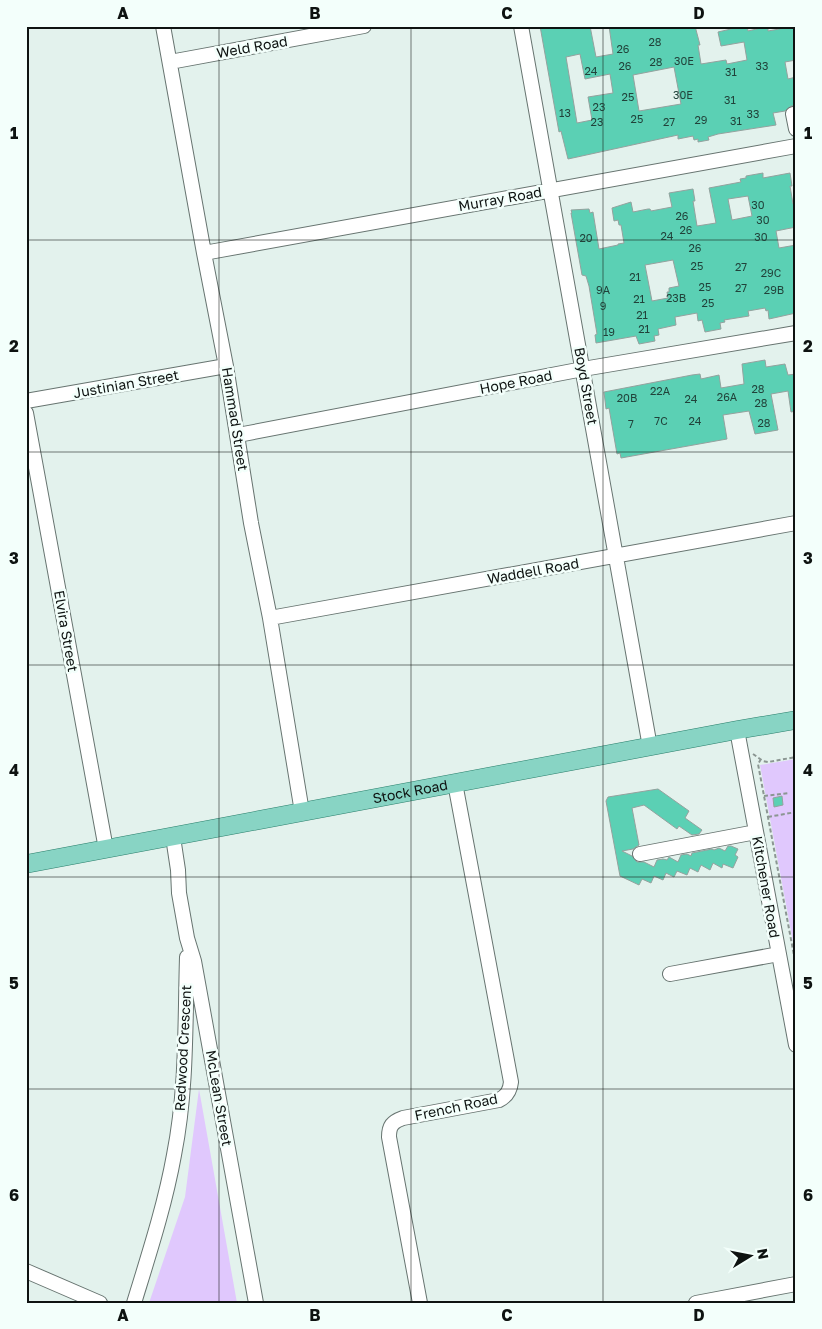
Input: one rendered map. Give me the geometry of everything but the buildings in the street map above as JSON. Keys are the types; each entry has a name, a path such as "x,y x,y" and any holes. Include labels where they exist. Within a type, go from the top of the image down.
{"main road":[{"name":"Stock Road","path":"26,864 796,720"}],"street":[{"name":"Hammad Street","path":"163,26 226,366 251,523 270,618 302,812"},
{"name":"Weld Road","path":"170,62 364,26"},
{"name":"Boyd Street","path":"521,26 650,747"},
{"path":"793,114 796,129"},
{"name":"Murray Road","path":"204,253 796,146"},
{"name":"Hope Road","path":"238,435 583,369 796,333"},
{"name":"Justinian Street","path":"26,401 226,366"},
{"name":"Elvira Street","path":"26,412 106,849"},
{"name":"Waddell Road","path":"270,618 796,523"},
{"name":"Kitchener Road","path":"737,730 796,1045"},
{"name":"French Road","path":"420,1303 389,1137 389,1127 394,1121 403,1118 499,1100 506,1096 511,1082 455,783"},
{"path":"640,854 756,832"},
{"name":"McLean Street","path":"169,837 178,870 179,893 195,970 256,1303"},
{"name":"Redwood Crescent","path":"134,1303 162,1209 175,1154 184,1076 188,938"},
{"path":"670,974 778,954"},
{"path":"26,1271 100,1303"},
{"path":"696,1303 796,1284"}],"path":[{"path":"750,753 768,762 796,757"},
{"path":"760,759 758,764 796,966"},
{"path":"764,796 789,793"},
{"path":"768,817 796,812"}],"shaded area":[{"path":"796,759 796,958 760,765"},
{"path":"199,1089 237,1303 149,1303 185,1197"}]}
